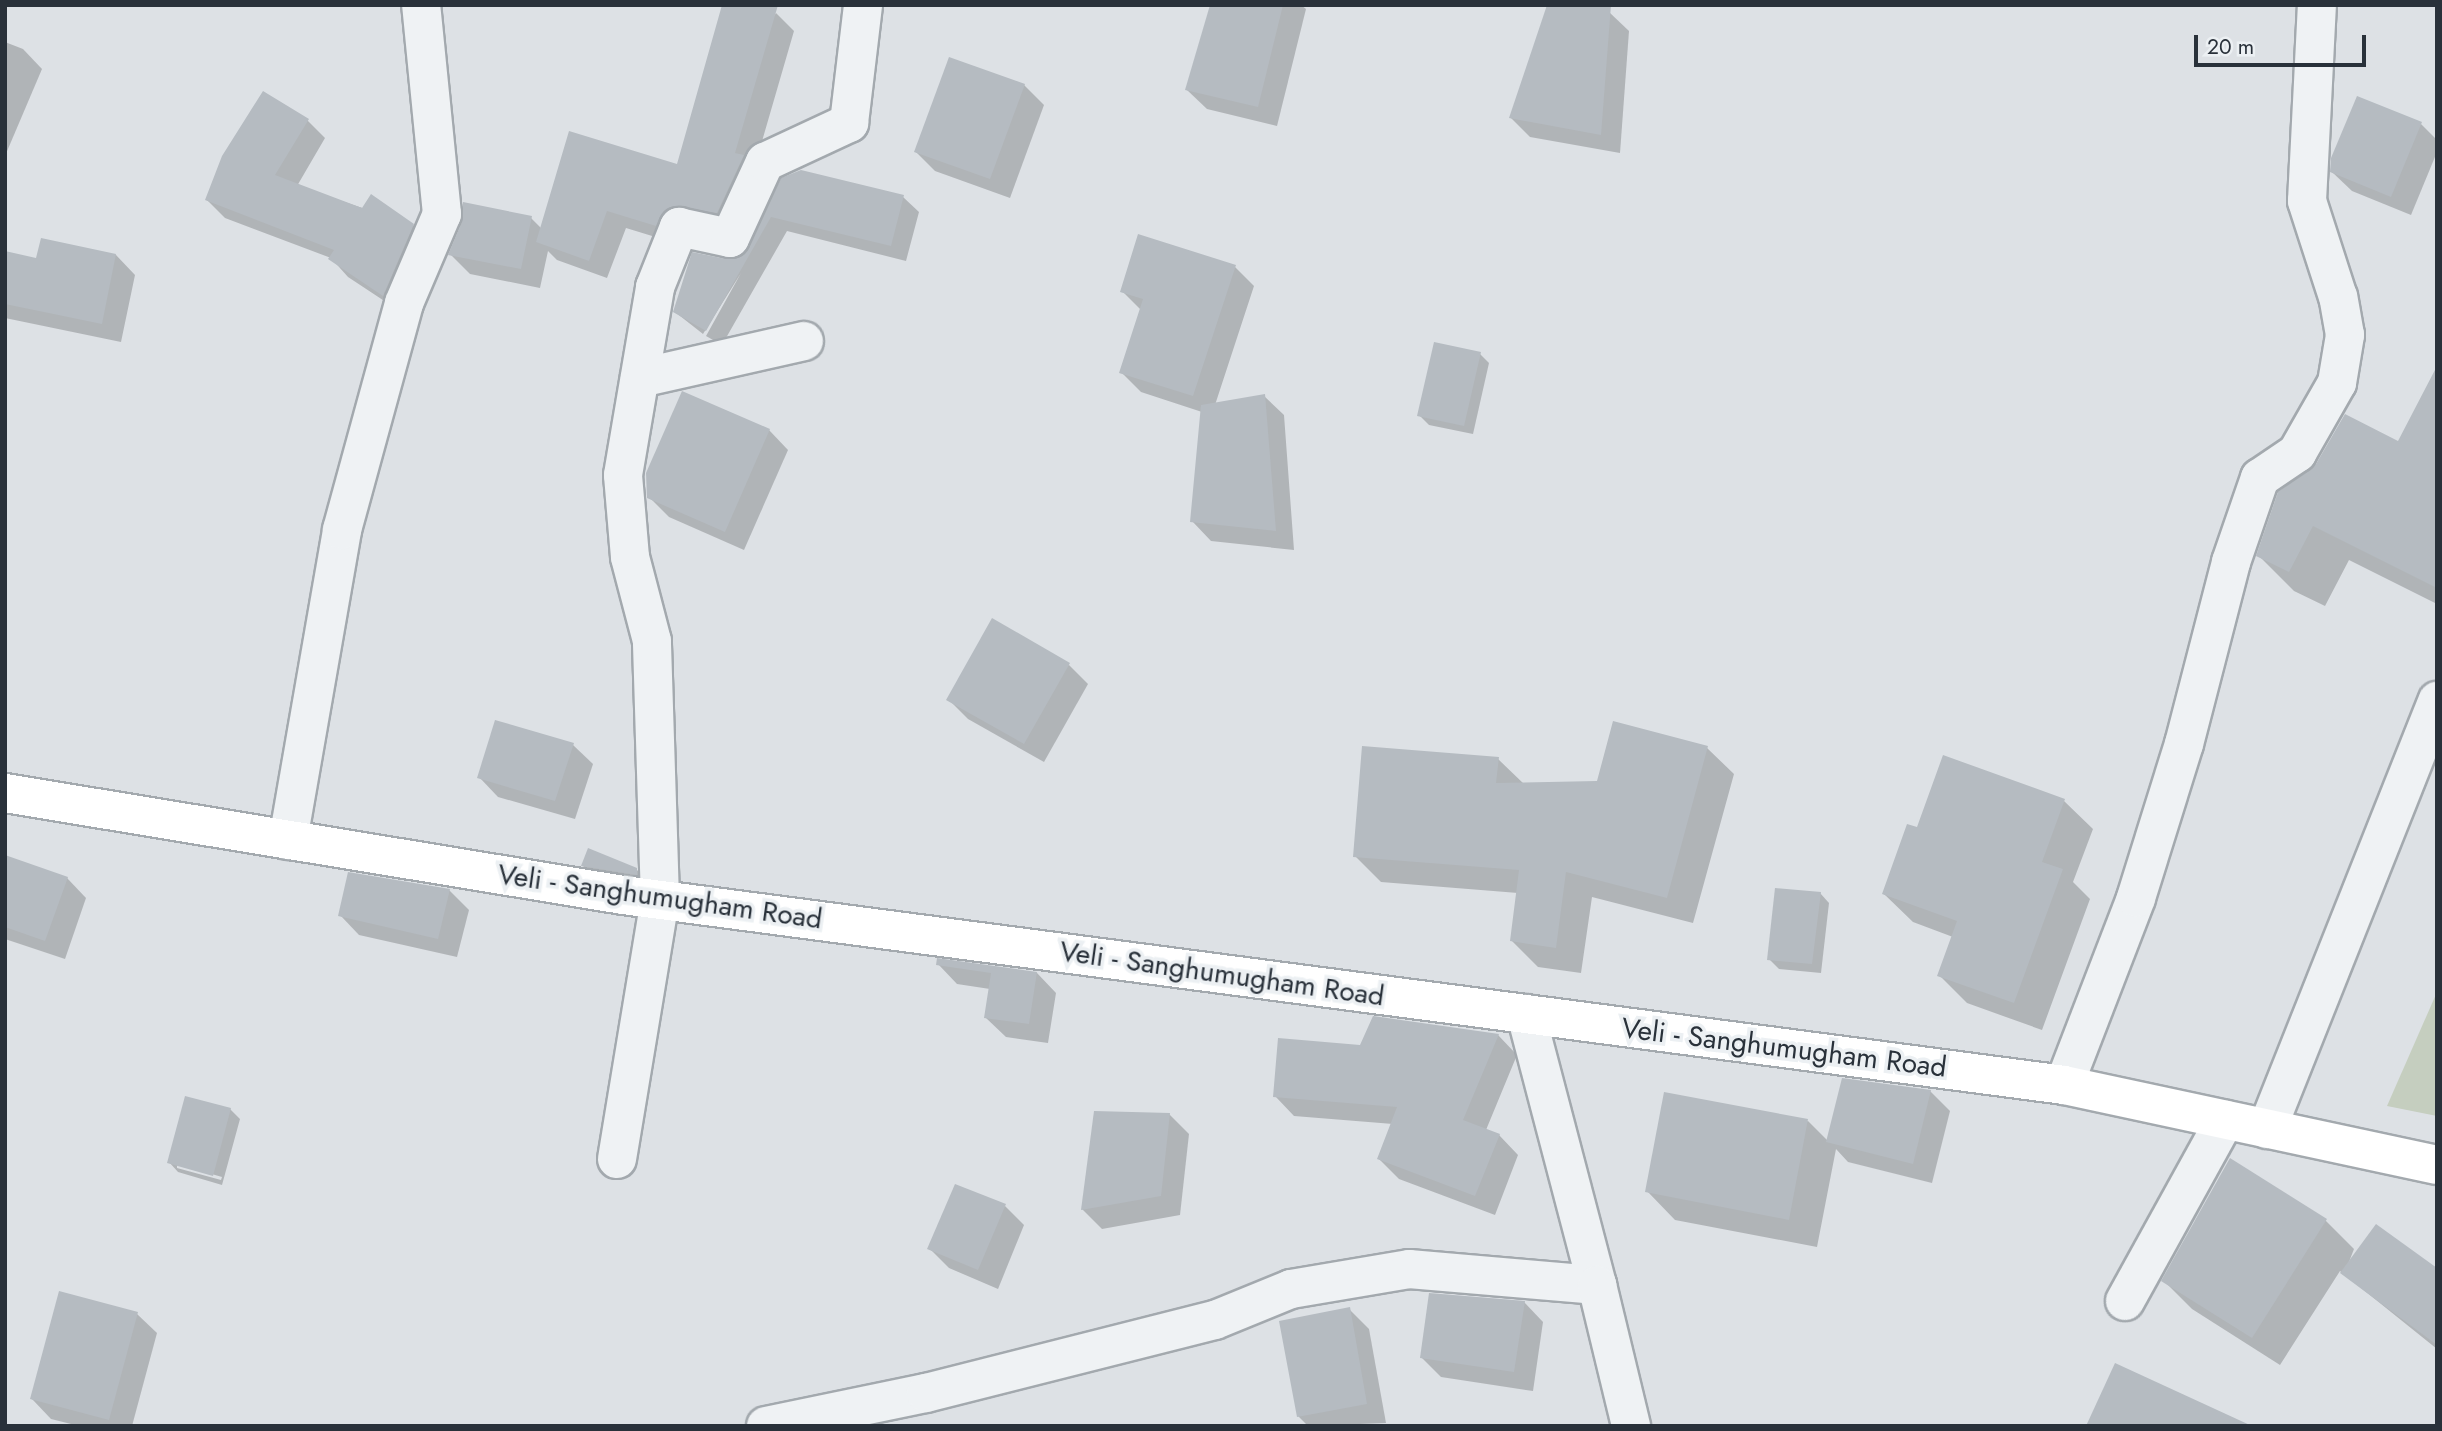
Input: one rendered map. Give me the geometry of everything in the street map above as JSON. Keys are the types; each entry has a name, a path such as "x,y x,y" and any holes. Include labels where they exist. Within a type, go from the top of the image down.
{"main road":[{"name":"Veli - Sanghumugham Road","path":"5,793 660,899 2064,1085 2437,1166"}],"street":[{"path":"288,840 342,530 404,303 442,214 421,5"},
{"path":"617,1159 660,899 652,640 630,557 623,475 655,287 679,227 730,238 765,162 849,123 863,5"},
{"path":"2064,1085 2136,898 2184,744 2231,562 2260,478 2297,453 2337,383 2345,335 2339,297 2307,201 2317,5"},
{"path":"640,378 804,341"},
{"path":"2267,1129 2437,701"},
{"path":"1526,1014 1631,1426"},
{"path":"2125,1301 2225,1120"},
{"path":"766,1426 926,1394 1215,1320 1291,1289 1409,1269 1597,1285"}],"green space":[{"path":"2437,992 2437,1116 2387,1106"}],"building":[{"path":"722,5 778,5 735,153 744,155 717,213 674,206 664,211 656,226 607,211 589,261 536,242 569,131 677,164"},
{"path":"1210,5 1283,5 1258,107 1185,90"},
{"path":"1547,5 1611,5 1601,135 1509,118"},
{"path":"949,57 1025,84 990,179 914,152"},
{"path":"263,91 309,119 275,175 362,208 371,194 414,224 383,296 328,259 334,250 205,200 222,156"},
{"path":"2357,96 2422,122 2391,197 2330,172 2331,158"},
{"path":"801,170 904,195 891,246 771,217 706,331 673,312 692,252 726,259 743,255 781,178"},
{"path":"463,202 532,216 521,269 448,255 462,222"},
{"path":"1138,234 1236,265 1193,396 1119,373 1143,299 1120,292"},
{"path":"41,238 116,254 102,324 5,304 5,251 36,258"},
{"path":"1434,342 1481,352 1464,426 1417,416"},
{"path":"2437,366 2437,588 2313,526 2289,572 2256,556 2278,492 2316,464 2345,414 2398,441"},
{"path":"682,391 770,429 725,532 647,498 646,473"},
{"path":"1265,394 1276,531 1190,522 1201,405"},
{"path":"992,618 1070,663 1024,744 946,700"},
{"path":"495,720 574,743 555,801 477,778"},
{"path":"1613,721 1708,746 1667,898 1566,872 1556,948 1510,941 1519,870 1353,857 1362,746 1499,757 1496,783 1597,781"},
{"path":"1943,755 2065,799 2042,862 2063,869 2014,1003 1937,976 1957,921 1882,894 1907,824 1917,827"},
{"path":"588,848 637,868 637,875 581,866"},
{"path":"5,855 68,877 45,941 5,927"},
{"path":"348,872 450,889 438,939 338,916"},
{"path":"1775,888 1821,892 1812,964 1767,960"},
{"path":"937,958 1037,972 1029,1024 984,1018 991,973 936,965"},
{"path":"1373,1016 1499,1034 1463,1120 1500,1134 1475,1196 1377,1159 1397,1107 1273,1097 1278,1038 1360,1045"},
{"path":"1842,1078 1931,1090 1913,1164 1826,1142"},
{"path":"1664,1092 1808,1119 1789,1220 1645,1192"},
{"path":"185,1096 231,1108 213,1176 167,1163"},
{"path":"1094,1111 1170,1113 1161,1196 1081,1210"},
{"path":"2230,1158 2327,1219 2252,1338 2161,1281"},
{"path":"955,1184 1006,1204 978,1270 927,1249"},
{"path":"2376,1224 2437,1268 2437,1345 2340,1273"},
{"path":"59,1291 138,1312 109,1420 30,1399"},
{"path":"1429,1293 1525,1301 1514,1372 1420,1358"},
{"path":"1350,1307 1367,1404 1297,1417 1279,1321"},
{"path":"2115,1363 2252,1426 2086,1426"}]}
